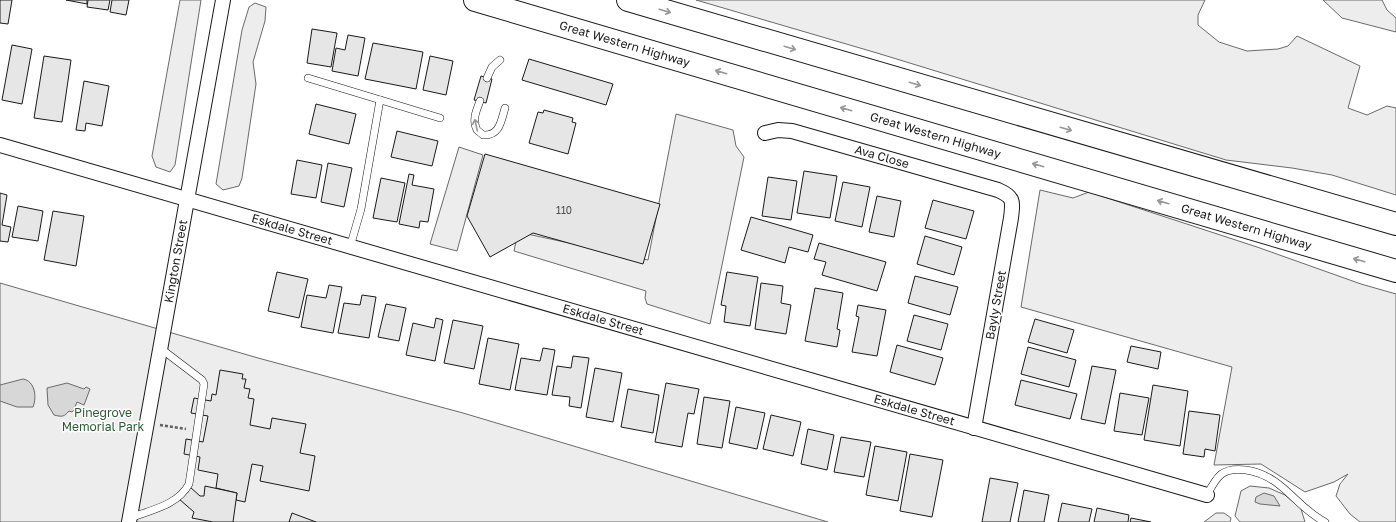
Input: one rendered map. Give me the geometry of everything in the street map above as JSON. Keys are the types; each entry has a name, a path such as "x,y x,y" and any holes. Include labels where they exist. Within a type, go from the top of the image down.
{"highway":[{"name":"Great Western Highway","path":"475,0 1396,271"},
{"path":"628,0 1396,224"}],"street":[{"name":"Kington Street","path":"129,520 223,0"},
{"name":"Ava Close","path":"765,133 778,130 792,131 998,190"},
{"name":"Eskdale Street","path":"0,146 1207,495"},
{"name":"Bayly Street","path":"974,428 1013,203 1009,195 998,190"}],"lane":[{"path":"487,78 492,67 500,60"},
{"path":"308,78 440,118"},
{"path":"350,247 361,208 380,100"},
{"path":"480,101 474,121 477,130 484,135 493,134 498,130 505,108"},
{"path":"129,520 175,500 186,490 189,484 204,384 202,380 160,348"},
{"path":"1207,495 1215,478 1225,472 1242,470 1262,473 1278,482 1310,512 1325,522"}],"path":[{"path":"146,423 198,431"}],"shaded area":[{"path":"180,0 201,0 175,165 170,172 156,167 152,156"},
{"path":"696,0 1205,0 1198,15 1198,25 1219,42 1247,51 1278,49 1288,46 1297,36 1360,66 1348,108 1367,115 1387,106 1396,108 1396,195 1332,175 1292,168 1226,160 877,53"},
{"path":"1323,0 1382,0 1387,10 1396,18 1396,32 1342,18"},
{"path":"255,3 266,7 265,21 253,62 256,84 242,178 239,186 223,190 216,184 242,30 249,7"},
{"path":"676,114 733,130 736,146 744,157 710,324 647,304 645,298 646,291 514,251 518,232 648,260"},
{"path":"459,147 483,155 457,251 430,244"},
{"path":"1040,190 1073,198 1089,192 1257,247 1361,284 1396,294 1396,522 1360,522 1350,514 1336,496 1340,484 1348,474 1334,482 1305,492 1261,464 1214,465 1232,367 1021,307"},
{"name":"Pinegrove Memorial Park","path":"0,283 258,358 463,413 828,522 0,522"},
{"path":"23,379 30,383 34,390 35,399 33,407 17,407 0,401 0,385"},
{"path":"67,383 84,389 86,387 90,389 84,405 77,402 76,408 72,412 69,411 63,416 54,415 48,405 47,388"},
{"path":"1250,486 1269,488 1285,495 1301,509 1305,522 1240,522 1235,516 1241,491"},
{"path":"1264,493 1274,496 1280,506 1255,502 1256,497"},
{"path":"1216,513 1224,513 1231,518 1230,522 1204,522"}],"building":[{"path":"0,0 12,0 8,24 0,23"},
{"path":"66,0 87,0 87,4"},
{"path":"88,0 110,0 108,10 87,7"},
{"path":"112,0 129,0 126,15 110,12"},
{"path":"312,29 337,33 331,67 307,63"},
{"path":"348,35 365,38 358,76 332,71 336,48 345,50"},
{"path":"373,43 423,52 416,89 365,79"},
{"path":"12,45 32,49 22,104 2,100"},
{"path":"44,56 71,60 62,122 34,118"},
{"path":"430,56 453,61 446,95 423,90"},
{"path":"529,59 613,84 606,105 522,80"},
{"path":"481,76 492,79 486,103 474,100"},
{"path":"84,81 109,86 102,126 86,123 85,131 76,130"},
{"path":"316,104 356,114 349,144 309,134"},
{"path":"544,110 573,118 572,122 576,123 568,154 529,143 538,112 543,113"},
{"path":"397,131 438,141 432,166 391,157"},
{"path":"485,154 660,204 643,264 533,233 490,257 467,216"},
{"path":"297,160 322,165 316,198 291,194"},
{"path":"328,163 352,168 344,207 321,202"},
{"path":"804,171 837,176 830,218 797,213"},
{"path":"409,174 414,175 412,185 434,189 428,222 420,221 419,228 399,224"},
{"path":"768,177 797,181 791,220 762,216"},
{"path":"381,178 405,183 397,222 373,218"},
{"path":"843,182 870,187 862,227 835,221"},
{"path":"0,193 7,195 2,225 11,227 8,242 0,241"},
{"path":"877,196 901,201 894,237 869,232"},
{"path":"933,200 974,211 966,239 925,228"},
{"path":"18,206 43,211 38,241 12,237"},
{"path":"53,211 84,216 76,266 44,260"},
{"path":"751,217 813,235 808,252 789,247 785,263 741,250"},
{"path":"925,236 962,247 954,275 917,264"},
{"path":"819,243 886,262 877,291 822,275 826,262 814,259"},
{"path":"277,272 308,279 299,318 268,311"},
{"path":"727,272 758,277 750,326 724,322 726,306 721,305"},
{"path":"915,276 958,287 950,315 908,303"},
{"path":"761,283 783,286 781,303 791,305 786,334 755,329"},
{"path":"329,285 342,287 333,333 301,327 307,295 326,298"},
{"path":"815,288 843,293 837,329 840,330 837,347 805,341"},
{"path":"362,295 376,297 369,338 338,333 344,303 360,305"},
{"path":"386,304 406,308 399,341 378,337"},
{"path":"858,305 886,310 877,356 852,352 859,317 856,316"},
{"path":"914,315 948,324 941,350 907,341"},
{"path":"436,318 443,320 435,361 406,355 413,323 434,328"},
{"path":"1035,319 1074,330 1067,353 1028,342"},
{"path":"453,320 483,326 474,369 444,363"},
{"path":"488,338 519,344 510,390 479,384"},
{"path":"897,345 943,358 935,385 890,372"},
{"path":"1131,346 1161,352 1158,369 1127,362"},
{"path":"1028,347 1076,360 1069,387 1021,374"},
{"path":"543,348 555,350 547,395 515,390 521,358 540,361"},
{"path":"573,356 589,358 581,408 569,406 570,397 552,395 557,366 571,368"},
{"path":"1092,366 1116,370 1105,424 1081,419"},
{"path":"595,368 622,373 613,422 586,417"},
{"path":"220,370 243,374 242,379 246,379 244,388 250,389 248,398 254,399 250,425 270,429 272,418 306,424 300,453 315,456 309,491 260,481 263,466 252,464 245,502 236,500 237,493 216,488 218,474 198,470 200,457 184,454 186,439 203,442 208,416 191,413 194,398 211,401 212,394 216,395"},
{"path":"1021,380 1077,394 1070,419 1015,405"},
{"path":"666,383 699,389 694,414 688,413 682,447 655,442"},
{"path":"1153,385 1188,391 1180,446 1144,440"},
{"path":"628,389 659,395 653,433 621,427"},
{"path":"1120,393 1149,398 1142,435 1114,431"},
{"path":"704,397 730,401 722,448 697,444"},
{"path":"736,407 765,413 757,449 729,443"},
{"path":"1189,411 1220,415 1215,451 1205,449 1204,457 1183,454"},
{"path":"771,415 801,422 793,456 763,449"},
{"path":"808,429 834,435 827,470 801,464"},
{"path":"841,437 871,442 864,477 834,472"},
{"path":"875,446 907,452 898,501 866,495"},
{"path":"910,454 943,460 932,517 900,511"},
{"path":"990,478 1018,483 1010,522 982,522"},
{"path":"205,486 237,493 233,522 213,522 192,518 194,512 179,499 190,487 200,496 204,496"},
{"path":"1024,490 1049,495 1044,522 1018,522"},
{"path":"1062,503 1092,509 1089,522 1058,522"},
{"path":"1097,508 1129,515 1128,522 1094,522"},
{"path":"292,513 316,522 289,522"},
{"path":"1131,518 1151,522 1130,522"}]}
